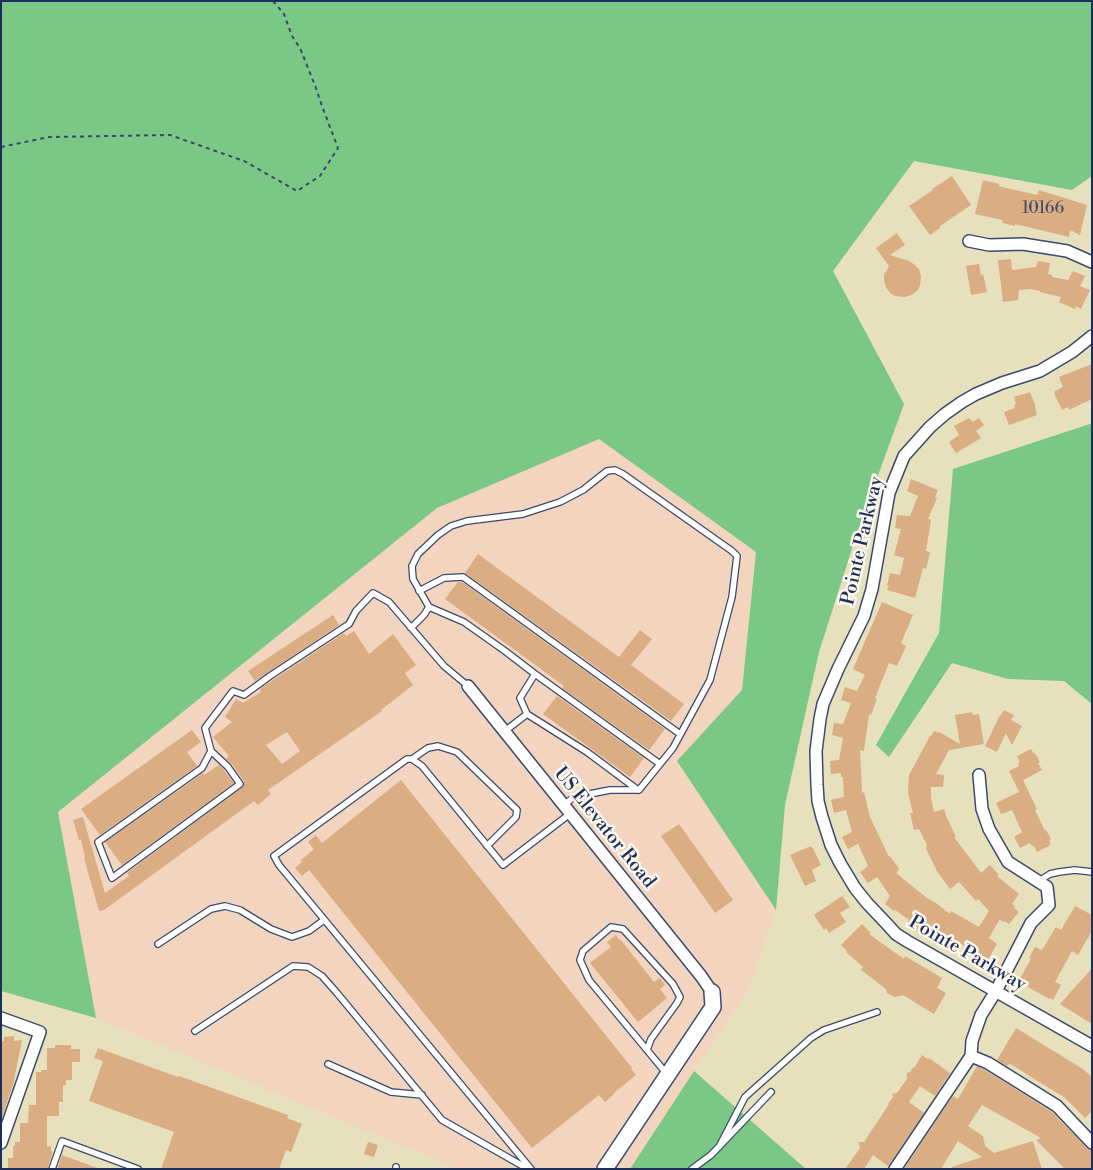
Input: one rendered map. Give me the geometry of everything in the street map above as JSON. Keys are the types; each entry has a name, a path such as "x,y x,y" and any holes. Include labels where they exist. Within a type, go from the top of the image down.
{"street":[{"path":"969,241 989,244 1023,244 1067,251 1092,262"},
{"name":"Pointe Parkway","path":"1092,336 1072,352 1040,371 991,387 962,402 930,426 904,456 889,493 872,589 864,616 828,690 820,719 816,751 818,801 828,838 845,872 867,903 896,934 1092,1046"},
{"name":"US Elevator Road","path":"468,686 695,968 712,992"},
{"path":"895,1169 971,1056 972,1041 981,1014 996,991 1031,923 1049,905 1047,887 1008,862 989,829 982,809 979,775"},
{"path":"605,1169 714,1007 712,992"},
{"path":"1,1018 40,1032 1,1143"},
{"path":"971,1056 988,1063 1058,1106 1092,1143"}],"lane":[{"path":"639,790 673,748 710,680 732,597 737,556 624,474 615,470 607,471 583,490 560,502 523,514 467,521 451,526 438,535 418,554 412,566 413,579 429,607 464,622 660,764"},
{"path":"419,591 444,578 463,577 680,734"},
{"path":"211,751 202,768 98,842 112,878 240,784 228,767 211,751 205,728 233,690 244,695 349,624 356,611 373,593 389,602 444,666 468,686"},
{"path":"411,628 429,607"},
{"path":"535,674 520,698 527,714 586,752 639,790"},
{"path":"504,731 527,714"},
{"path":"487,846 516,818 517,810 458,752 438,746 428,748 412,759 407,759 274,856 279,865 529,1169"},
{"path":"412,759 422,766 503,865 567,809 574,797 610,790 639,790"},
{"path":"1038,881 1050,874 1059,872 1075,870 1092,872"},
{"path":"158,944 211,909 224,906 240,910 271,929 292,937 309,931 324,920"},
{"path":"647,1050 652,1039 677,1004 680,996 673,984 622,929 611,927 583,951 580,960 589,980 647,1050 668,1074"},
{"path":"194,1030 293,966 308,967 322,976 442,1120 529,1169"},
{"path":"720,1147 745,1098 811,1038 824,1030 877,1012"},
{"path":"328,1064 391,1092 422,1095"},
{"path":"692,1169 720,1147 771,1092"},
{"path":"52,1169 62,1141 138,1169"}],"path":[{"path":"1,147 49,137 170,134 244,161 297,191 320,176 338,148 300,48 292,36 284,14 273,1"}],"shaded area":[{"path":"599,438 756,552 742,690 678,761 776,910 749,988 630,1169 458,1169 96,1018 58,812 437,508"}],"green space":[{"path":"1,1 1092,1 1092,176 1072,190 914,161 833,271 904,404 857,533 819,652 785,805 776,910 677,761 742,690 756,552 599,439 437,508 58,812 96,1018 1,991"},
{"path":"1092,422 1092,704 1064,681 1008,679 952,663 889,757 876,745 939,633 953,469"},
{"path":"694,1071 806,1169 630,1169"}],"building":[{"path":"952,176 971,205 930,235 909,206"},
{"path":"983,180 1000,184 998,186 1037,195 1039,190 1087,205 1080,235 1070,230 1069,237 1015,224 1015,226 1002,223 1002,220 975,214"},
{"path":"897,233 905,245 890,255 915,265 919,269 921,276 920,286 917,291 905,297 895,296 886,287 884,275 889,266 876,248"},
{"path":"1011,259 1012,270 1036,267 1038,261 1050,263 1048,274 1052,275 1052,277 1068,280 1073,271 1085,276 1080,286 1090,290 1081,309 1076,306 1075,309 1059,302 1061,297 1030,289 1019,290 1018,300 1003,302 998,260"},
{"path":"979,264 987,292 971,295 966,266"},
{"path":"1092,364 1092,399 1069,410 1068,407 1062,410 1054,393 1063,387 1059,377"},
{"path":"1030,392 1037,415 1009,425 1004,412 1015,408 1014,397"},
{"path":"969,418 973,422 979,418 984,425 976,431 981,438 956,453 949,442 959,435 954,426"},
{"path":"911,479 938,490 935,497 937,498 928,519 931,520 926,551 930,552 926,569 923,568 915,598 887,590 890,573 900,575 904,558 894,555 901,529 895,528 897,515 910,516 918,496 907,491"},
{"path":"478,554 619,657 640,630 652,639 631,665 684,704 671,721 465,573"},
{"path":"458,582 462,582 665,729 650,749 562,688 564,686 445,599"},
{"path":"882,602 913,615 901,643 906,646 897,666 889,663 875,698 877,699 871,715 869,714 864,751 860,750 862,793 864,792 870,817 889,857 898,867 899,870 896,873 950,914 951,911 979,927 989,911 978,899 976,901 959,882 950,889 936,870 919,829 914,830 910,813 913,813 908,793 909,775 934,731 960,744 955,715 972,712 973,715 979,714 984,744 949,750 936,774 944,775 943,787 931,787 931,798 934,812 944,809 956,837 954,837 981,873 990,865 999,875 997,876 1019,894 1012,904 1019,912 1009,924 1000,919 989,938 997,944 986,963 966,951 968,948 951,938 946,948 934,941 939,934 924,922 917,931 907,923 909,920 885,904 890,896 877,877 868,883 860,872 868,866 858,844 848,849 842,837 852,832 846,810 834,813 831,800 844,797 841,773 831,774 830,761 839,760 843,738 832,735 834,723 843,724 851,703 841,700 845,687 857,691 865,675 853,669"},
{"path":"333,615 339,625 255,681 248,671"},
{"path":"354,631 369,654 393,634 416,665 405,673 413,685 382,711 268,790 271,794 258,805 254,801 104,910 99,911 84,858 81,840 79,840 73,820 83,817 105,893 129,876 127,873 244,786 244,781 226,759 229,756 213,737 232,722 225,717 236,699 243,703 261,692 260,689 344,633 346,636","holes":["287,732 300,751 282,764 266,745"]},
{"path":"557,696 644,758 630,777 543,714"},
{"path":"1004,710 1014,715 1011,720 1022,726 1012,745 1006,733 997,752 985,746"},
{"path":"192,730 201,742 187,752 197,766 100,835 81,809"},
{"path":"1031,749 1040,762 1038,763 1042,770 1023,780 1037,809 1035,810 1051,839 1049,840 1051,844 1049,846 1037,852 1030,843 1020,848 1014,837 1022,832 1012,810 1001,814 996,803 1019,792 1009,771 1019,766 1018,763 1020,762 1017,756"},
{"path":"219,765 234,783 122,865 105,842 203,773 204,775"},
{"path":"401,780 636,1075 605,1102 599,1095 532,1148 309,870 302,876 295,868 314,849 308,842 316,835 322,843"},
{"path":"679,824 733,900 715,913 661,836"},
{"path":"811,846 821,865 812,870 816,881 805,886 790,855"},
{"path":"842,896 850,907 840,913 846,922 829,933 826,928 824,930 814,915"},
{"path":"1075,906 1092,915 1092,931 1078,955 1072,951 1055,982 1061,985 1053,1000 1018,982 1031,959 1029,958 1035,947 1042,950 1056,927 1061,930"},
{"path":"862,924 871,933 869,934 904,959 905,956 942,978 937,988 946,993 934,1014 903,995 895,997 887,993 886,989 861,970 863,967 846,952 841,945"},
{"path":"616,935 654,982 660,978 665,985 660,989 667,998 638,1022 590,963 611,947 607,942"},
{"path":"1092,968 1092,1024 1060,1004"},
{"path":"1016,1028 1083,1069 1092,1077 1092,1111 1085,1118 1065,1098 1012,1065 1009,1064 1007,1066 997,1060"},
{"path":"14,1036 14,1041 22,1040 13,1085 1,1120 1,1041 4,1041 4,1037"},
{"path":"55,1045 71,1045 71,1049 80,1049 80,1062 72,1062 72,1080 66,1080 66,1085 63,1085 63,1102 59,1102 59,1116 47,1116 47,1147 51,1146 51,1151 53,1152 47,1169 8,1169 8,1158 13,1158 13,1146 15,1146 15,1142 20,1142 20,1123 28,1123 29,1105 36,1105 36,1072 47,1070 47,1048 55,1048"},
{"path":"98,1048 288,1115 287,1118 302,1124 291,1152 286,1150 279,1169 161,1169 174,1132 89,1101 103,1061 94,1058"},
{"path":"922,1055 950,1073 935,1096 920,1086 909,1102 924,1113 888,1166 873,1155 864,1169 845,1169 860,1148 859,1142 864,1142 889,1104 893,1097 892,1094 897,1093 907,1079 907,1073 914,1068"},
{"path":"977,1066 1052,1112 1087,1148 1092,1150 1092,1169 1065,1169 1036,1140 1041,1138 982,1105 968,1126 983,1136 985,1146 994,1153 1033,1141 1042,1169 952,1169 952,1167 982,1157 958,1141 941,1169 904,1169 953,1096 958,1099"},
{"path":"368,1142 378,1145 374,1157 364,1154"},
{"path":"62,1155 97,1168 57,1169"}]}
